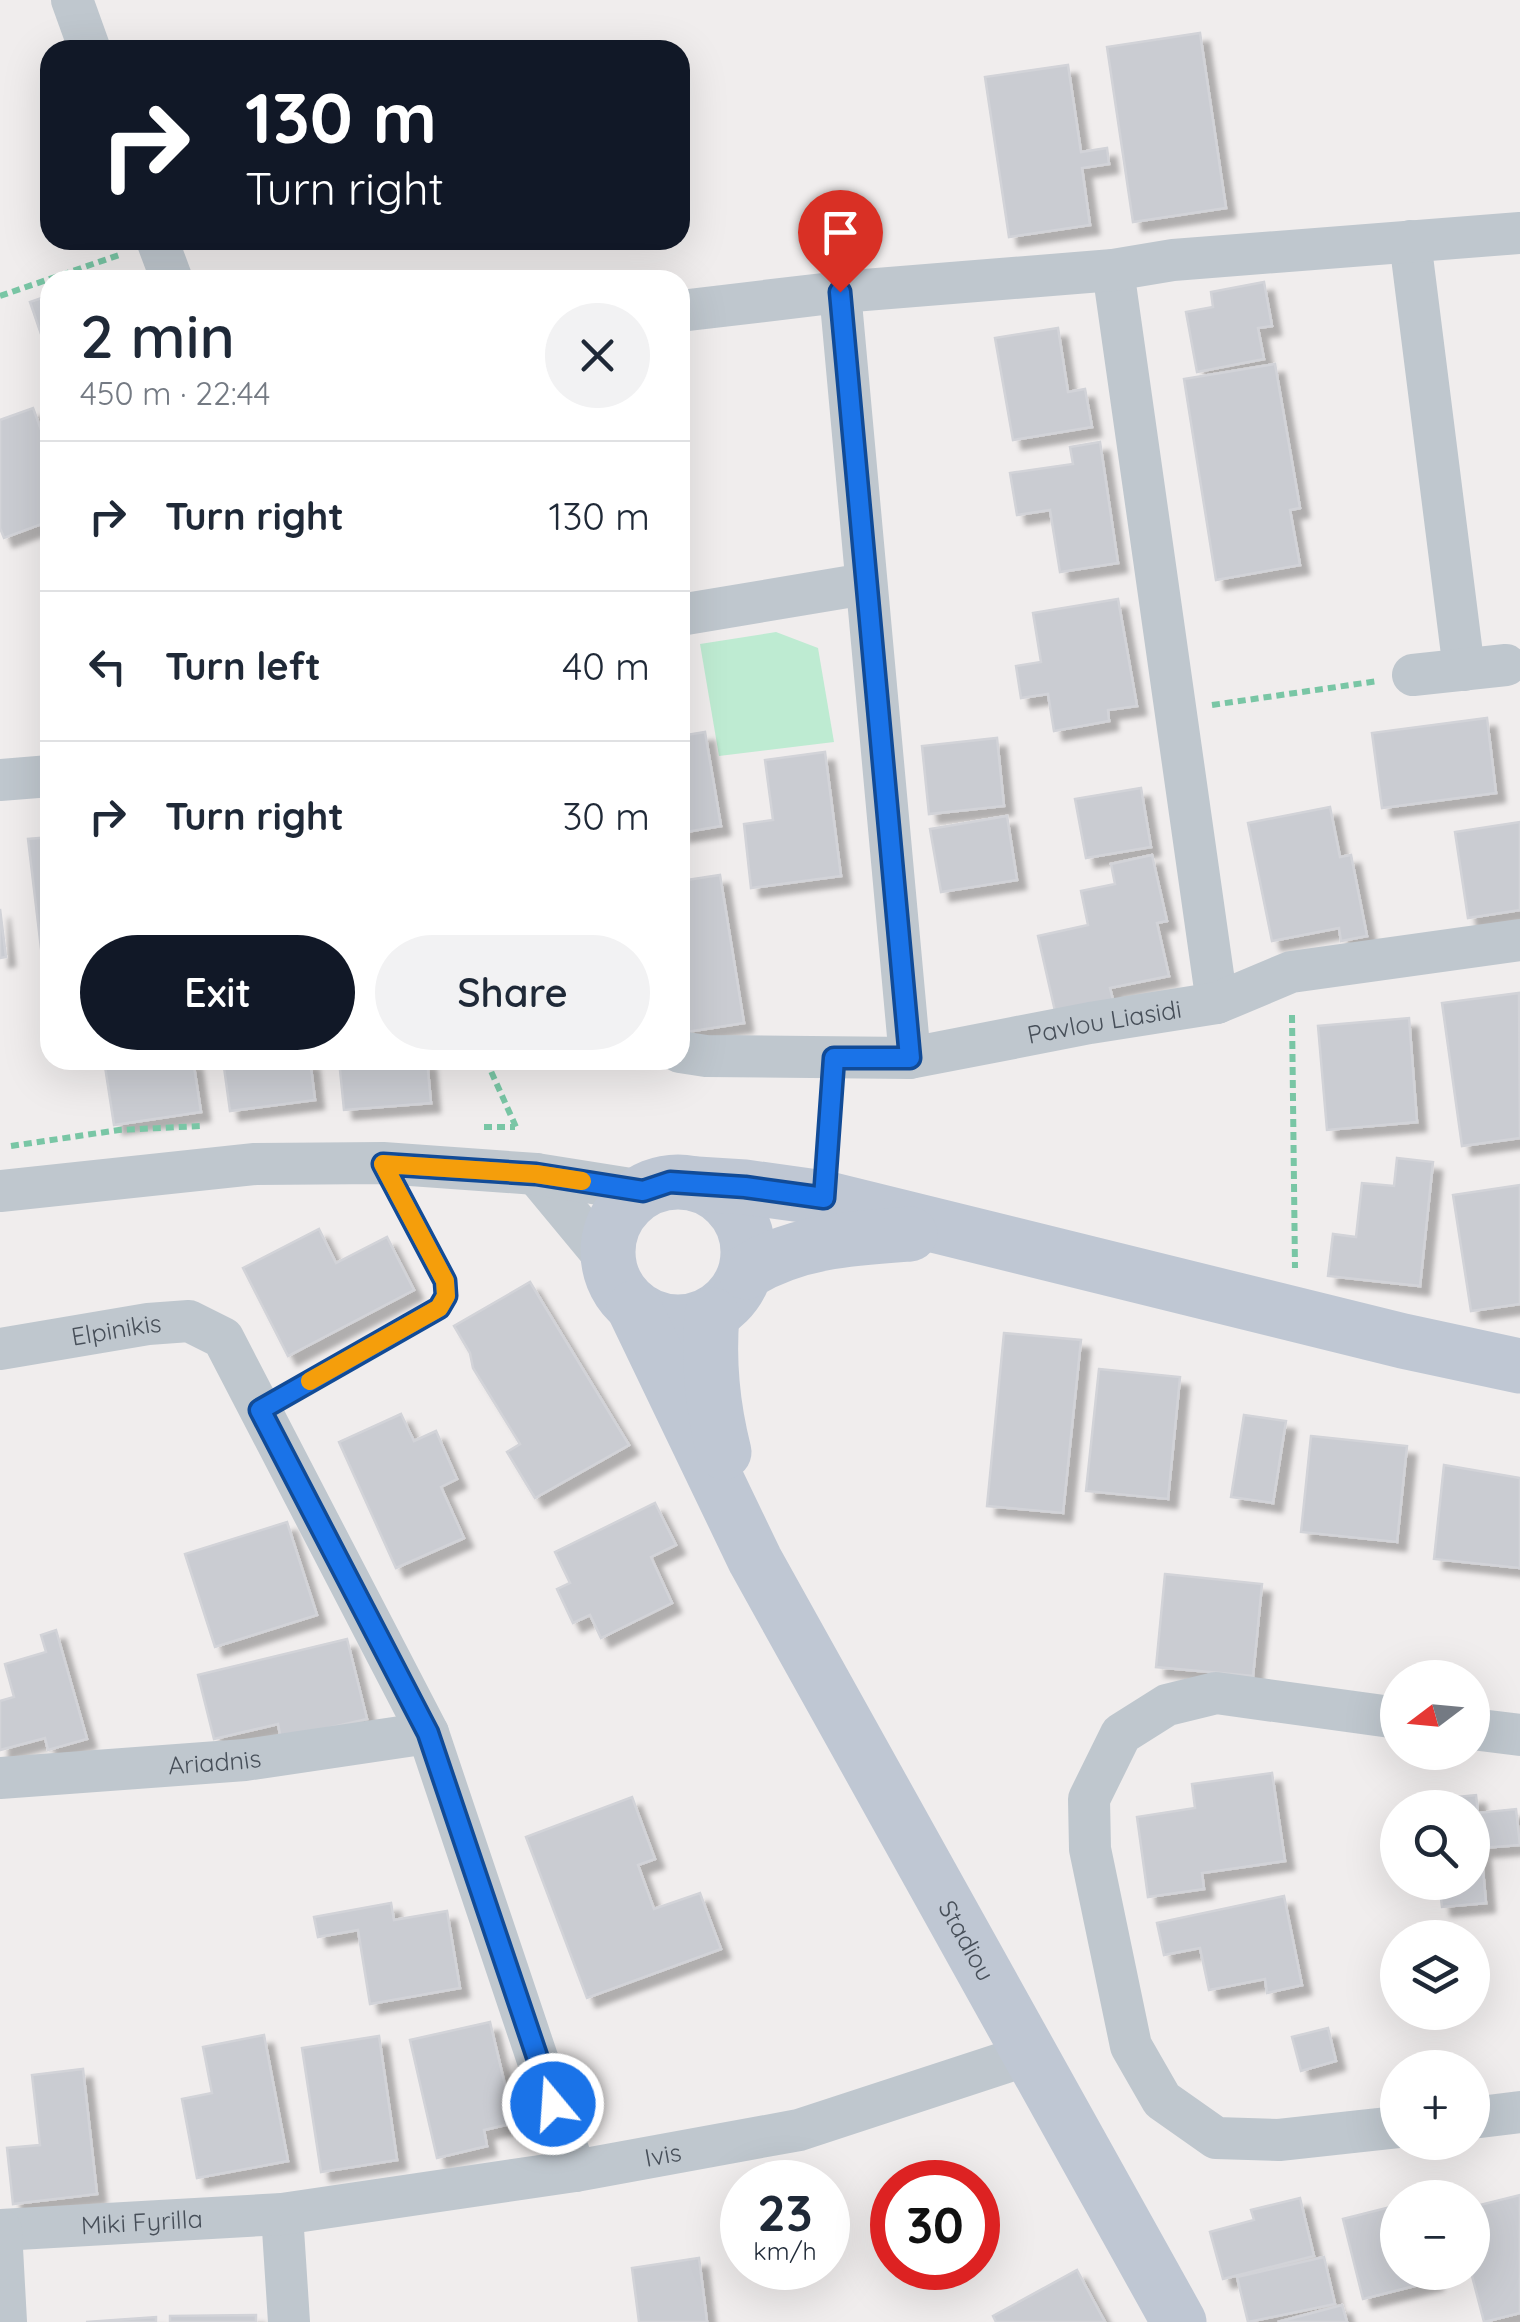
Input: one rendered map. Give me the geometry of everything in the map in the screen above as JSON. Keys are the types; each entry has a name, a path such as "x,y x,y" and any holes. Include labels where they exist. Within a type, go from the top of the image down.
{"street":[{"path":"72,0 86,40"},
{"path":"690,311 840,292 1113,270 1173,260 1520,232"},
{"path":"1410,241 1464,670"},
{"path":"1113,270 1216,1003"},
{"path":"840,292 910,1058"},
{"path":"690,613 864,584"},
{"path":"1414,676 1506,665"},
{"path":"0,780 40,777"},
{"name":"Pavlou Liasidi","path":"690,1054 910,1058 1216,1003 1291,972 1520,940"},
{"path":"0,1191 255,1164 383,1164 536,1174 643,1191"},
{"path":"536,1174 608,1261"},
{"path":"697,1184 722,1197 740,1218 748,1244 746,1272 734,1296 712,1315 686,1323 659,1321 634,1308 616,1287 608,1261 610,1233 622,1208 643,1191 670,1182 745,1187 824,1198 1403,1341 1520,1366"},
{"path":"746,1272 771,1256 804,1246 852,1238 953,1231"},
{"name":"Stadiou","path":"634,1308 755,1560 1180,2322"},
{"name":"Stadiou","path":"712,1315 709,1361 713,1408 755,1560"},
{"name":"Elpinikis","path":"0,1349 148,1324 189,1322 223,1338 428,1733 575,2170"},
{"path":"1380,1716 1216,1693 1167,1705 1121,1734 1089,1800 1090,1850 1131,2046 1162,2100 1216,2138 1278,2140 1380,2129"},
{"path":"1490,1731 1520,1735"},
{"name":"Ariadnis","path":"0,1778 245,1760 428,1733"},
{"name":"Ivis","path":"282,2214 575,2170 799,2130 1032,2054"},
{"path":"1490,2116 1520,2112"},
{"path":"282,2214 289,2322"},
{"name":"Miki Fyrilla","path":"1,2230 282,2214"},
{"path":"1,2230 6,2322"}],"lane":[{"path":"824,1198 834,1058"},
{"path":"260,1410 439,1308 446,1296 445,1281 383,1164"}],"path":[{"path":"75,270 132,250"},
{"path":"0,296 40,282"},
{"path":"1175,711 1414,676"},
{"path":"1291,972 1295,1314"},
{"path":"490,1070 536,1174"},
{"path":"471,1127 515,1126"}],"green space":[{"path":"776,632 818,648 834,742 719,756 700,644"}],"building":[{"path":"1200,33 1226,208 1133,222 1107,47"},
{"path":"1068,65 1081,152 1107,148 1109,164 1082,168 1090,225 1009,237 985,77"},
{"path":"1264,282 1272,326 1258,328 1264,359 1197,372 1186,312 1213,307 1211,292"},
{"path":"40,298 40,331 30,302"},
{"path":"1058,328 1068,392 1085,389 1092,427 1013,440 995,338"},
{"path":"1275,364 1300,508 1290,510 1300,565 1216,580 1184,379"},
{"path":"33,408 40,427 40,525 4,538 0,528 0,420"},
{"path":"1100,442 1118,563 1060,572 1050,510 1017,515 1010,473 1073,464 1070,447"},
{"path":"1118,599 1137,706 1108,710 1109,721 1054,731 1048,694 1021,698 1016,666 1041,662 1033,613"},
{"path":"1487,718 1496,793 1382,808 1372,733"},
{"path":"705,732 721,826 690,831 690,734"},
{"path":"997,738 1004,806 929,814 922,746"},
{"path":"825,752 841,876 751,888 744,824 773,820 765,760"},
{"path":"1141,788 1151,847 1086,858 1075,799"},
{"path":"1330,807 1340,857 1351,855 1367,936 1341,941 1339,928 1272,941 1248,823"},
{"path":"1007,816 1017,880 941,892 930,829"},
{"path":"1520,822 1520,910 1468,918 1455,832"},
{"path":"40,838 40,940 28,839"},
{"path":"1152,855 1167,921 1157,923 1169,976 1110,988 1115,1008 1057,1020 1038,936 1088,925 1081,891 1115,884 1111,864"},
{"path":"720,875 744,1023 690,1031 690,880"},
{"path":"0,909 6,957 0,958"},
{"path":"1519,993 1520,1138 1462,1146 1442,1003"},
{"path":"1409,1018 1417,1122 1327,1130 1318,1026"},
{"path":"106,1070 195,1070 201,1112 114,1125"},
{"path":"224,1070 311,1070 315,1100 230,1111"},
{"path":"340,1070 428,1070 431,1103 344,1110"},
{"path":"1397,1158 1433,1162 1420,1286 1328,1276 1333,1234 1356,1237 1362,1183 1394,1186"},
{"path":"1520,1185 1520,1304 1471,1311 1453,1195"},
{"path":"319,1229 336,1263 387,1237 414,1290 288,1356 243,1268"},
{"path":"530,1282 629,1445 535,1498 507,1452 520,1444 473,1368 470,1353 454,1326"},
{"path":"1004,1333 1081,1340 1063,1513 987,1506"},
{"path":"1099,1369 1180,1377 1168,1499 1086,1491"},
{"path":"401,1414 414,1441 436,1431 457,1479 441,1487 464,1538 396,1568 339,1442"},
{"path":"1244,1415 1286,1421 1273,1503 1231,1497"},
{"path":"1311,1436 1407,1446 1397,1542 1301,1532"},
{"path":"1444,1465 1520,1478 1520,1568 1434,1559"},
{"path":"655,1503 676,1545 651,1557 672,1603 601,1638 590,1615 573,1623 557,1589 570,1583 555,1552"},
{"path":"287,1522 317,1615 215,1647 185,1554"},
{"path":"1165,1574 1262,1584 1253,1676 1156,1667"},
{"path":"56,1630 87,1739 48,1750 45,1738 0,1750 0,1701 14,1697 5,1664 46,1652 41,1635"},
{"path":"347,1639 367,1719 281,1739 278,1724 214,1739 198,1675"},
{"path":"1272,1773 1285,1861 1202,1873 1204,1889 1148,1897 1137,1817 1195,1808 1192,1784"},
{"path":"632,1797 655,1859 638,1865 654,1909 700,1893 721,1949 587,1998 526,1837"},
{"path":"1516,1809 1520,1845 1490,1847 1490,1812"},
{"path":"1284,1896 1302,1985 1267,1993 1265,1979 1209,1990 1200,1948 1164,1955 1157,1923"},
{"path":"1441,1900 1486,1900 1486,1903 1442,1907"},
{"path":"391,1903 394,1920 447,1911 460,1988 370,2004 358,1930 318,1937 314,1917"},
{"path":"490,2022 514,2123 484,2130 487,2146 437,2158 410,2040"},
{"path":"1328,2028 1336,2061 1301,2071 1292,2037"},
{"path":"264,2035 288,2161 197,2178 182,2099 212,2093 203,2047"},
{"path":"379,2036 397,2160 321,2172 302,2048"},
{"path":"83,2069 97,2194 13,2204 7,2148 40,2145 32,2075"},
{"path":"1520,2195 1520,2313 1484,2322 1476,2290 1490,2290 1490,2202"},
{"path":"1300,2198 1314,2256 1223,2279 1210,2232 1254,2220 1251,2210"},
{"path":"1380,2210 1380,2290 1398,2290 1363,2299 1343,2219"},
{"path":"1324,2257 1335,2304 1248,2322 1237,2277"},
{"path":"699,2258 707,2322 639,2322 632,2268"},
{"path":"1077,2270 1105,2322 996,2322 993,2316"},
{"path":"1342,2305 1347,2322 1278,2322"},
{"path":"256,2315 256,2322 170,2322 170,2316"},
{"path":"156,2317 156,2322 86,2322"}],"slow traffic":[{"path":"310,1381 439,1308 446,1296 445,1281 383,1164 536,1174 582,1181"}],"route":[{"path":"553,2104 428,1733 260,1410 439,1308 446,1296 445,1281 383,1164 536,1174 643,1191 670,1182 824,1198 834,1058 910,1058 840,292"}]}
